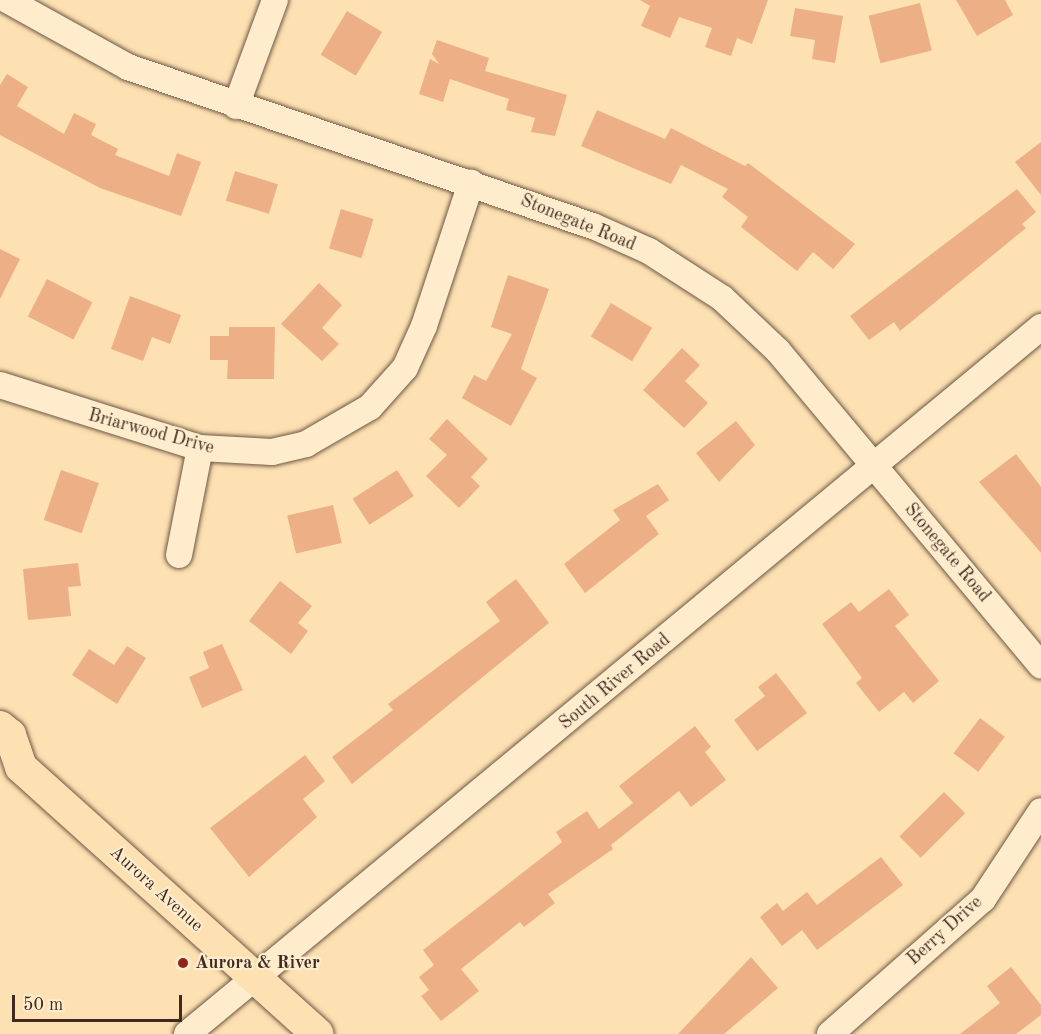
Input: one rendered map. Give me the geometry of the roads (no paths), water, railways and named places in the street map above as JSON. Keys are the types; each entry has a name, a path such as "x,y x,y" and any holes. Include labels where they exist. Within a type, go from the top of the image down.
{"main road":[{"name":"Aurora Avenue","path":"0,727 10,735 10,765 318,1034"}],"street":[{"name":"Stonegate Road","path":"7,0 95,52 236,106 471,183 593,226 649,251 722,298 778,351 1041,666"},
{"path":"236,106 275,0"},
{"name":"Briarwood Drive","path":"0,385 200,448 272,452 306,444 370,407 412,355 471,183"},
{"name":"South River Road","path":"187,1034 1041,327"},
{"path":"179,555 200,448"},
{"name":"Berry Drive","path":"830,1034 982,899 1041,811"}],"place":[{"name":"Aurora & River","path":"183,963"}]}
